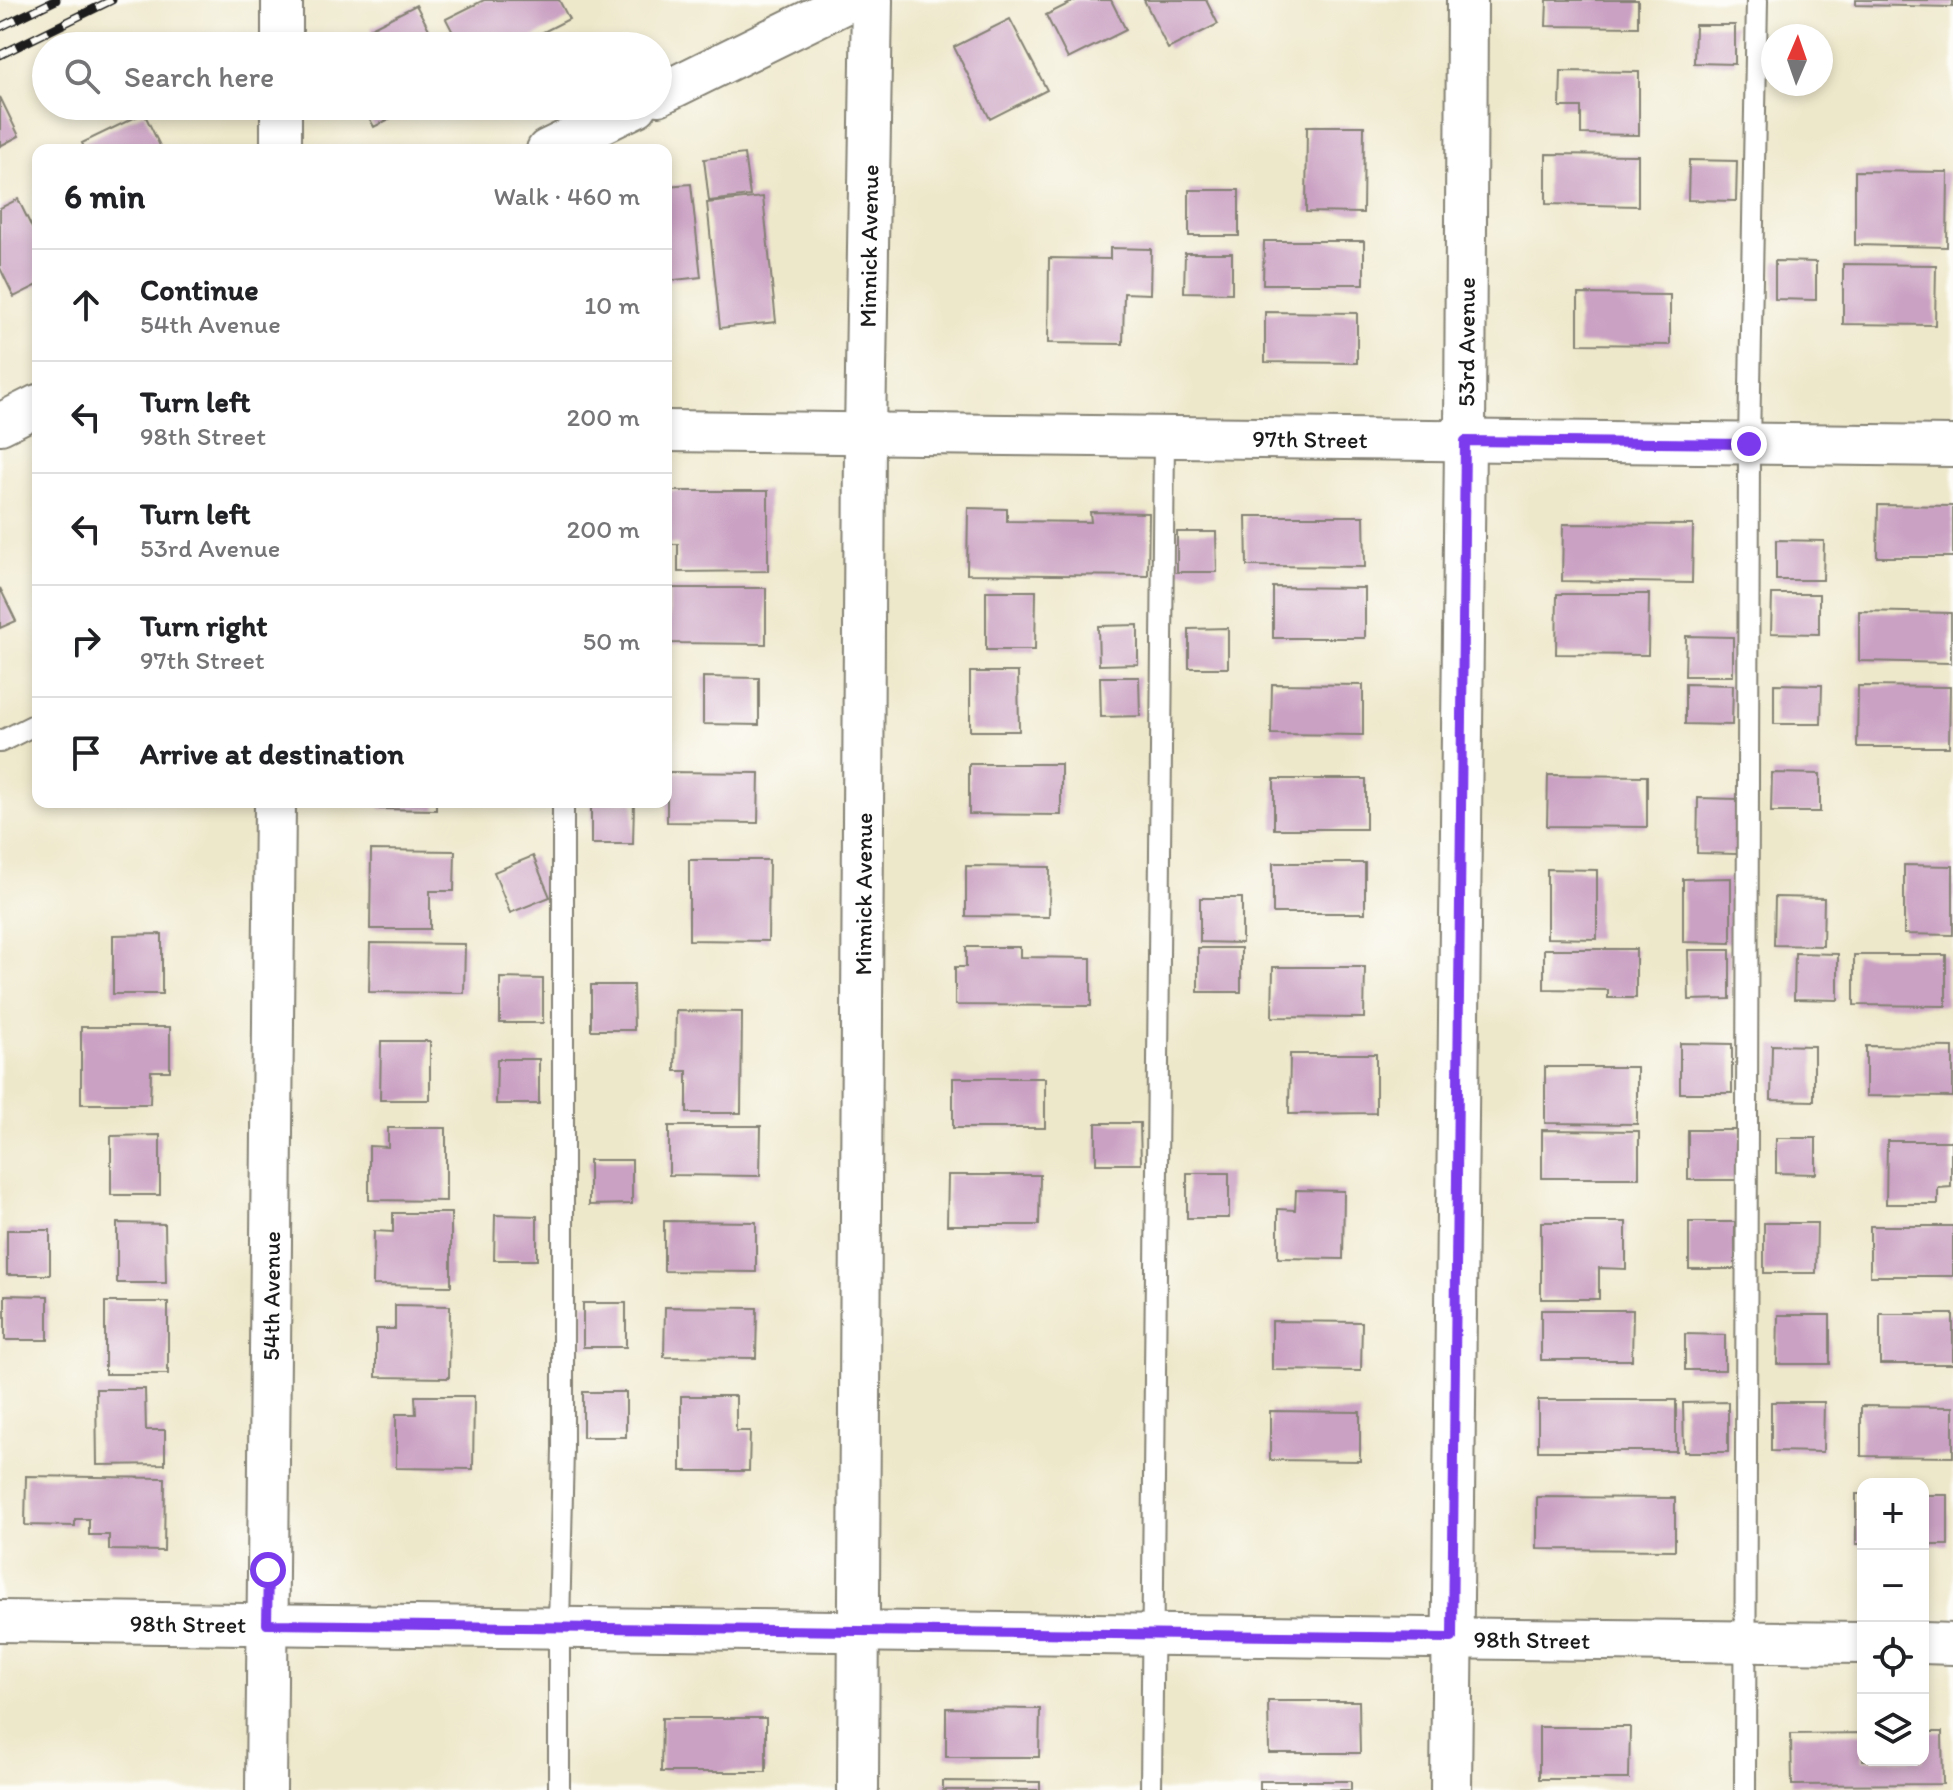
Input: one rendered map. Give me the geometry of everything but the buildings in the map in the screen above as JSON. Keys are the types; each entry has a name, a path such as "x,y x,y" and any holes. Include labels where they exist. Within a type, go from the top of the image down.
{"street":[{"path":"282,0 282,32"},
{"path":"672,88 851,0"},
{"name":"Minnick Avenue","path":"858,1790 865,434 872,0"},
{"name":"53rd Avenue","path":"1451,1790 1467,0"},
{"path":"281,120 281,144"},
{"path":"559,144 608,120"},
{"path":"0,424 32,408"},
{"name":"97th Street","path":"672,431 1953,446"},
{"name":"54th Avenue","path":"266,1790 275,808"},
{"name":"98th Street","path":"0,1621 1857,1643"},
{"path":"1929,1643 1953,1644"}],"lane":[{"path":"1745,1790 1749,444 1757,0"},
{"path":"1151,1790 1164,437"},
{"path":"0,742 32,726"},
{"path":"559,1790 563,1416 563,808"}],"railway":[{"path":"0,27 56,0"},
{"path":"47,32 112,0"},
{"path":"0,55 32,39"}],"route":[{"path":"268,1570 267,1624 1452,1638 1465,441 1749,444"}]}
